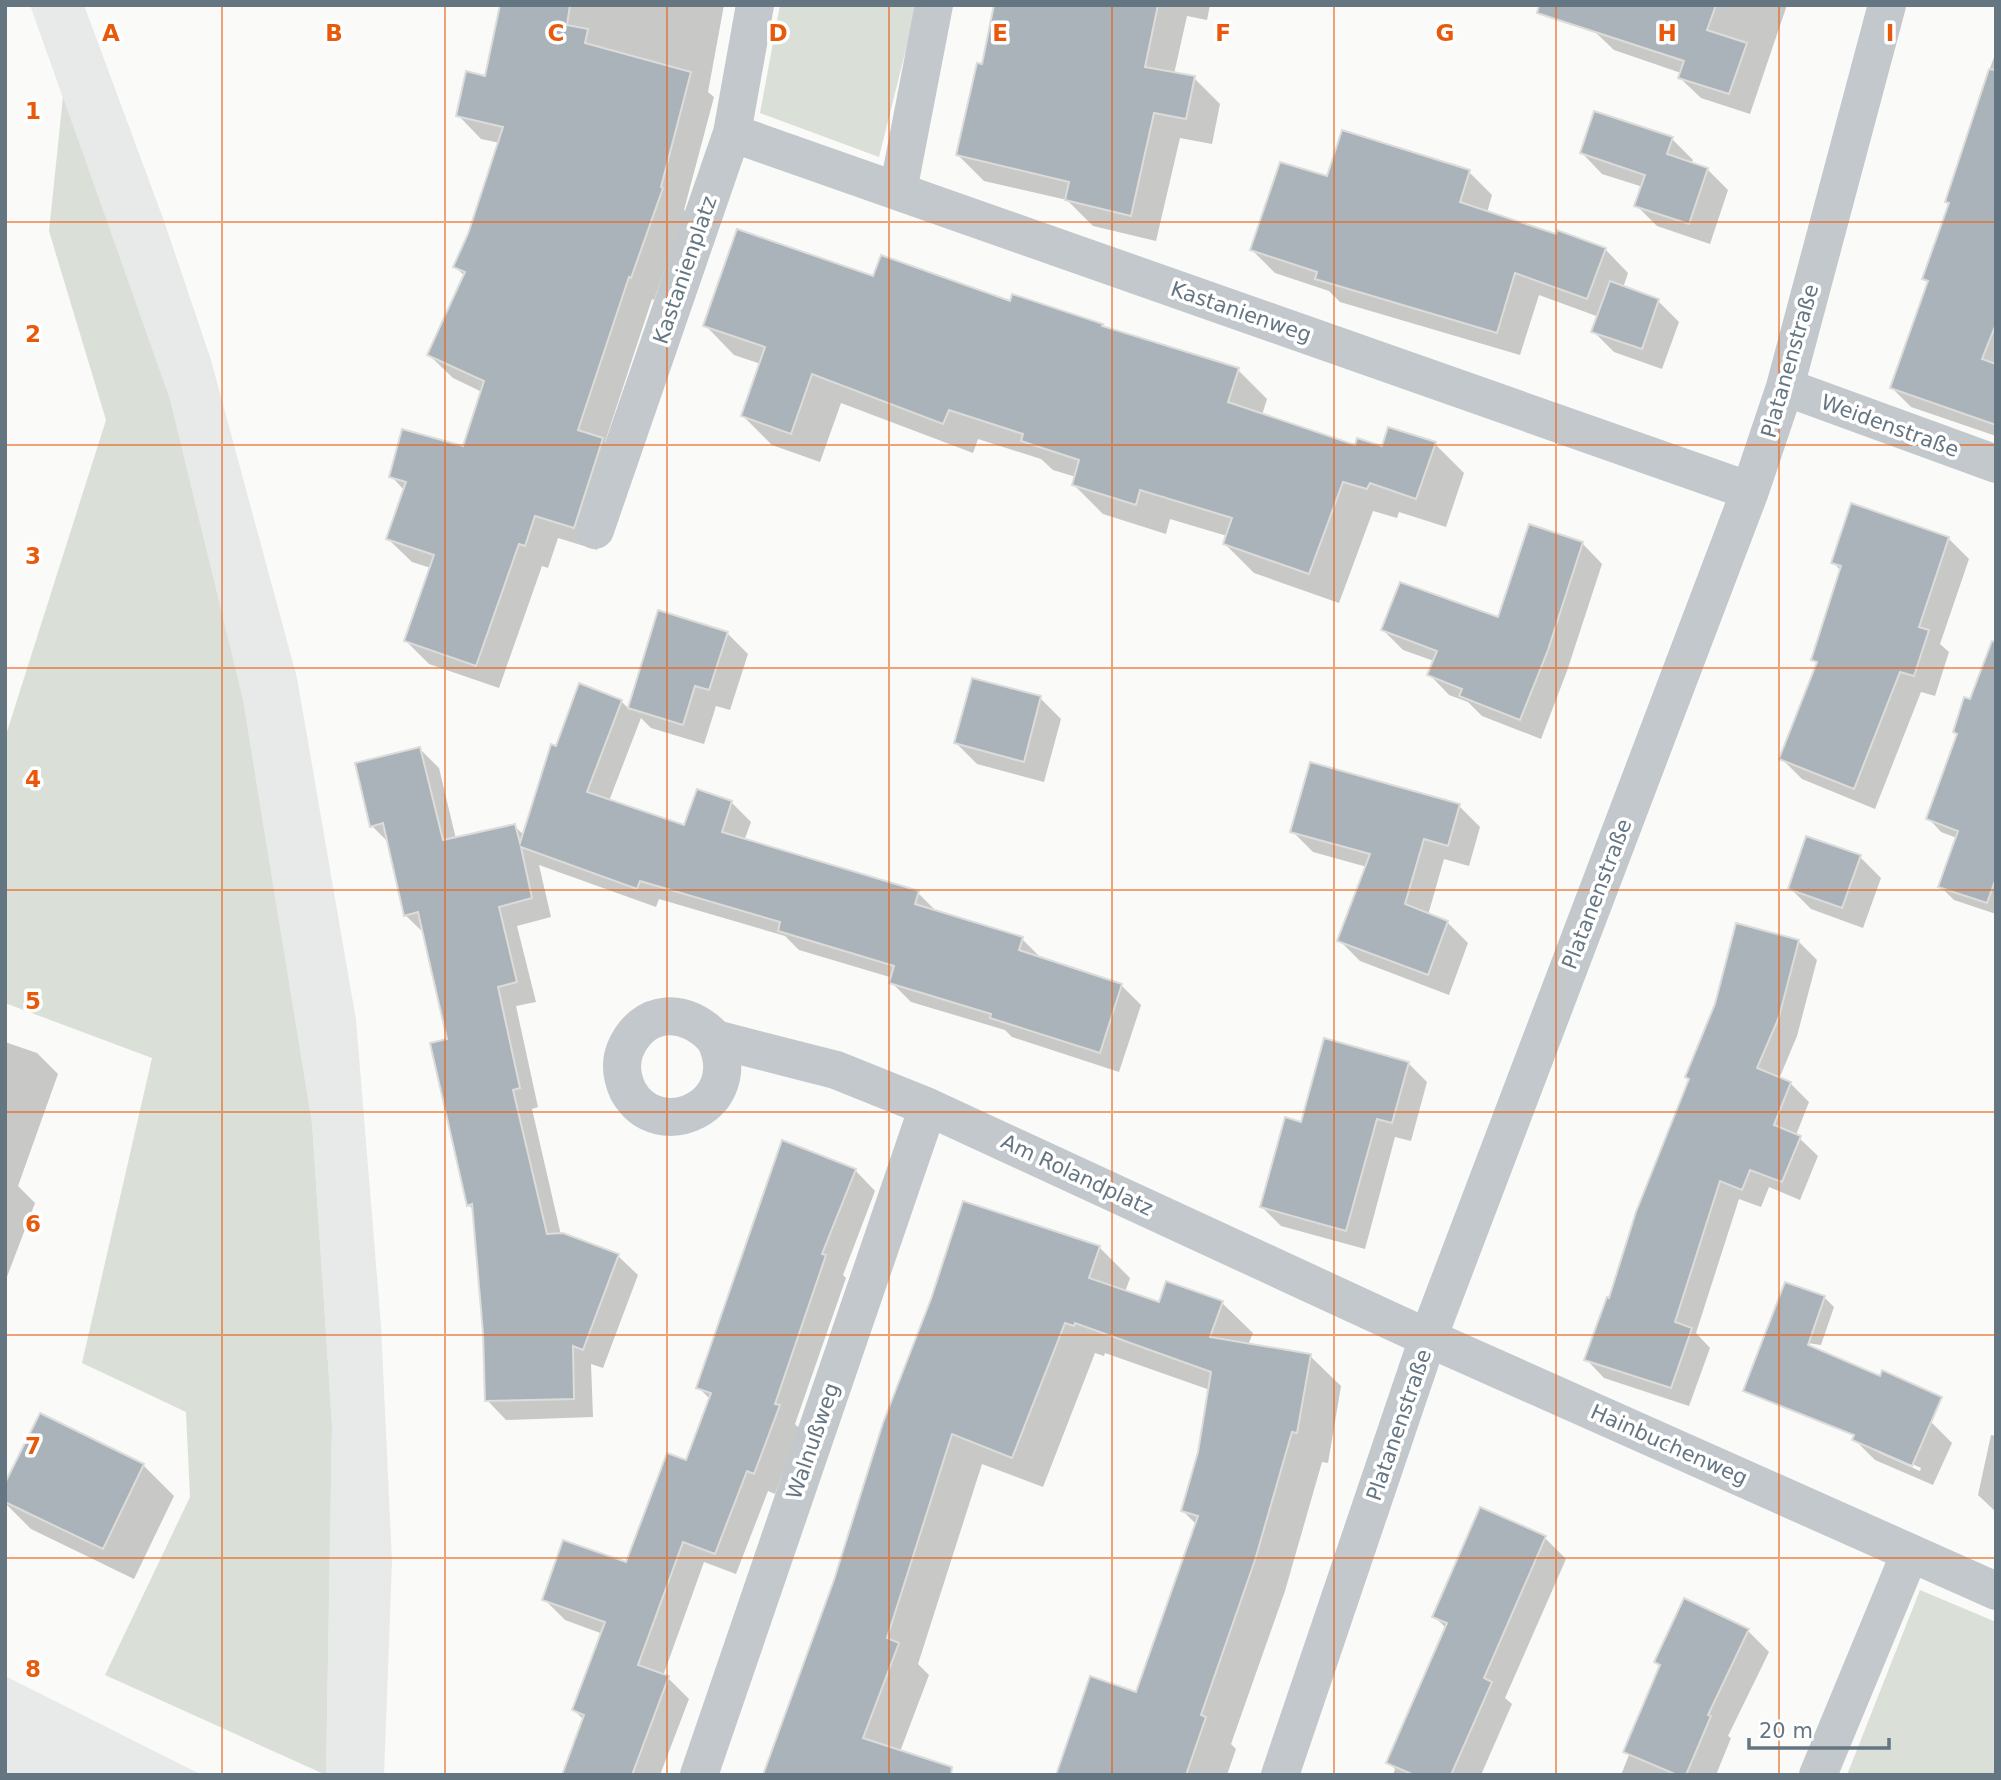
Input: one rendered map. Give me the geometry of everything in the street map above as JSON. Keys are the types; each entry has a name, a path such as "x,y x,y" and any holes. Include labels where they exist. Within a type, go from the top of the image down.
{"street":[{"name":"Kastanienplatz","path":"595,530 732,133 755,5"},
{"path":"898,191 934,5"},
{"name":"Platanenstraße","path":"1280,1775 1428,1338 1751,491 1785,387 1887,5"},
{"name":"Kastanienweg","path":"732,133 1751,491"},
{"name":"Weidenstraße","path":"1785,387 1996,464"},
{"name":"Am Rolandplatz","path":"715,1039 836,1070 928,1107 1428,1338"},
{"name":"Walnußweg","path":"699,1775 928,1107"},
{"name":"Hainbuchenweg","path":"1428,1338 1996,1591"},
{"path":"1818,1775 1910,1553"}],"shaded area":[{"path":"30,5 84,5 164,221 211,360 297,678 356,1020 381,1325 392,1562 384,1775 326,1775 332,1424 312,1123 243,701 170,399"},
{"path":"780,5 917,5 879,157 760,113"},
{"path":"63,97 170,399 243,700 312,1123 332,1424 326,1775 105,1675 190,1497 186,1412 82,1363 152,1058 5,1003 5,738 106,420 49,231"},
{"path":"1920,1590 1996,1622 1996,1775 1847,1775"},
{"path":"5,1676 202,1775 5,1775"}],"building":[{"path":"500,5 570,5 567,25 588,29 585,43 691,72 661,187 663,188 631,278 629,277 578,430 603,438 574,528 535,516 525,546 519,544 476,666 404,641 434,555 386,539 406,482 389,477 402,429 463,446 484,381 427,355 465,272 453,267 468,234 503,127 456,116 466,71 485,76"},
{"path":"994,5 1158,5 1145,67 1195,76 1186,119 1154,113 1131,216 1065,200 1069,182 956,155 977,63 982,64"},
{"path":"1539,5 1716,5 1707,30 1747,43 1729,94 1678,78 1684,61 1537,13"},
{"path":"1989,69 1996,70 1996,324 1982,359 1996,364 1996,425 1890,388 1928,281 1922,279 1949,203 1945,202"},
{"path":"1594,111 1673,137 1667,154 1708,168 1689,224 1634,206 1645,175 1580,153"},
{"path":"1342,130 1470,170 1460,202 1556,234 1557,230 1606,248 1587,299 1515,273 1497,333 1315,279 1317,272 1250,250 1280,162 1327,176"},
{"path":"737,229 873,276 881,255 1010,301 1012,294 1103,324 1102,326 1239,368 1228,402 1355,445 1357,438 1382,446 1388,427 1436,442 1416,499 1370,483 1367,489 1343,482 1309,574 1223,544 1232,518 1140,490 1136,505 1072,485 1079,460 1021,441 1023,434 949,410 943,424 812,374 791,434 741,416 765,347 703,326"},
{"path":"1610,281 1659,299 1642,349 1591,332"},
{"path":"1851,503 1949,537 1919,627 1929,630 1914,676 1900,672 1854,789 1779,759 1817,662 1811,660 1841,566 1831,563"},
{"path":"1529,524 1583,542 1548,650 1520,720 1459,696 1462,689 1427,675 1437,651 1381,630 1400,582 1498,617"},
{"path":"658,610 728,632 709,690 695,686 683,725 628,708"},
{"path":"1992,641 1996,642 1996,878 1987,903 1938,887 1958,831 1926,819 1957,734 1953,732 1964,697 1970,699"},
{"path":"972,678 1041,696 1024,762 954,743"},
{"path":"579,683 622,700 587,792 684,825 697,789 732,801 722,832 919,891 915,904 1023,937 1019,950 1122,984 1100,1053 990,1018 991,1014 889,983 894,966 778,931 780,922 640,881 637,889 521,847 532,898 499,907 517,982 498,987 520,1088 513,1090 547,1234 563,1233 619,1254 583,1350 573,1346 574,1399 485,1401 483,1333 472,1204 467,1206 430,1043 447,1039 418,912 404,916 383,823 370,827 355,763 420,747 443,840 515,824 520,843 551,744 556,746"},
{"path":"1310,762 1460,804 1448,846 1424,839 1405,904 1448,921 1428,975 1337,941 1370,854 1290,832"},
{"path":"1806,836 1861,855 1842,908 1788,889"},
{"path":"1736,923 1799,940 1779,1017 1757,1068 1791,1082 1774,1125 1801,1136 1782,1182 1750,1170 1742,1190 1720,1181 1675,1322 1692,1328 1671,1388 1584,1360 1607,1297 1609,1298 1636,1212 1689,1079 1685,1077 1715,1004"},
{"path":"1324,1038 1409,1062 1392,1123 1377,1119 1346,1231 1260,1207 1285,1117 1301,1122"},
{"path":"782,1140 856,1169 822,1254 826,1255 775,1404 780,1405 754,1474 747,1471 715,1554 683,1542 638,1665 669,1676 632,1775 562,1775 584,1715 572,1710 605,1622 542,1600 563,1540 626,1562 667,1453 686,1460 711,1393 696,1388"},
{"path":"963,1201 1100,1246 1089,1278 1159,1302 1166,1281 1223,1301 1210,1337 1311,1354 1297,1433 1292,1432 1255,1560 1201,1715 1206,1717 1186,1775 1056,1775 1090,1676 1136,1692 1198,1516 1181,1511 1198,1452 1211,1372 1075,1323 1074,1326 1065,1323 1012,1458 952,1434 887,1638 899,1643 863,1738 952,1767 951,1775 763,1775 834,1580 883,1423 931,1299"},
{"path":"1785,1282 1825,1296 1808,1345 1880,1376 1882,1370 1942,1397 1912,1466 1852,1440 1854,1435 1743,1391"},
{"path":"40,1413 144,1464 103,1549 5,1502 5,1483"},
{"path":"1480,1507 1546,1536 1484,1678 1492,1682 1451,1775 1414,1775 1386,1763 1447,1623 1432,1617"},
{"path":"1684,1598 1749,1629 1708,1715 1711,1716 1686,1775 1677,1775 1623,1752 1660,1665 1654,1662"}]}
